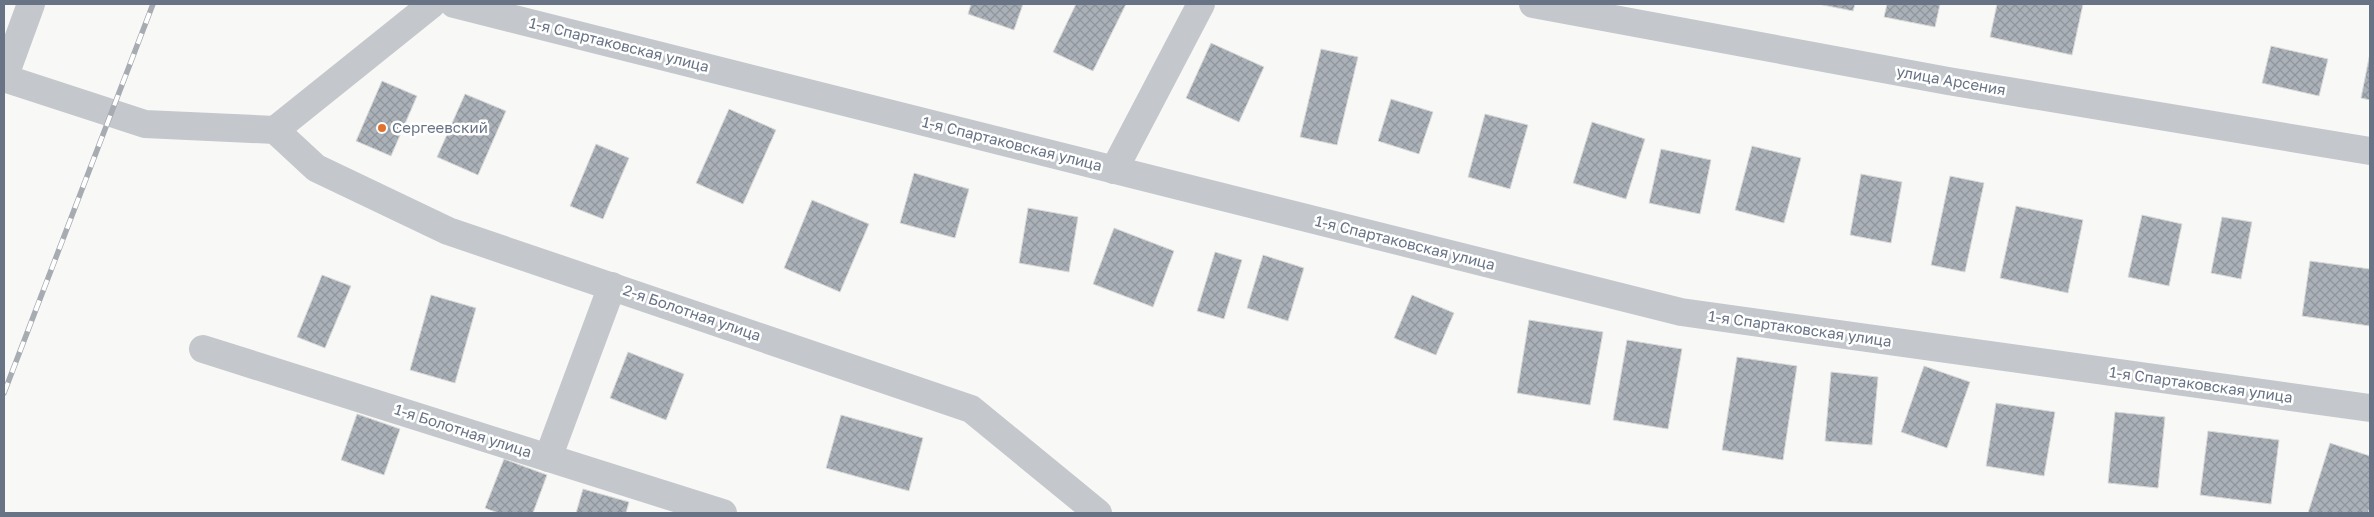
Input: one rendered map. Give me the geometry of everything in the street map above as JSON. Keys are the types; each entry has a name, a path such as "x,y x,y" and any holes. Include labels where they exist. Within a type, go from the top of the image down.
{"street":[{"path":"31,4 4,78 145,124 275,130 432,4"},
{"name":"1-я Спартаковская улица","path":"454,4 1681,312 2370,408"},
{"path":"1114,170 1201,4"},
{"name":"улица Арсения","path":"1533,4 1948,81 2370,151"},
{"name":"2-я Болотная улица","path":"275,130 316,168 448,230 971,409 1098,513"},
{"path":"548,458 612,286"},
{"name":"1-я Болотная улица","path":"203,349 723,513"}],"building":[{"path":"971,4 1023,4 1014,30 968,14"},
{"path":"1076,4 1126,4 1093,71 1053,52"},
{"path":"1818,4 1855,4 1853,11"},
{"path":"1887,4 1940,4 1935,27 1884,17"},
{"path":"1997,4 2083,4 2072,55 1990,37"},
{"path":"1211,43 1264,67 1239,122 1186,98"},
{"path":"2271,46 2328,59 2319,96 2262,83"},
{"path":"1321,49 1358,57 1337,145 1300,137"},
{"path":"2370,53 2370,100 2361,98"},
{"path":"382,81 417,96 391,156 356,141"},
{"path":"465,94 506,111 478,175 437,157"},
{"path":"1391,99 1433,112 1419,154 1378,141"},
{"path":"729,109 776,130 743,204 696,183"},
{"path":"1485,114 1528,125 1510,189 1468,177"},
{"path":"1592,122 1645,139 1626,199 1573,183"},
{"path":"596,144 629,158 603,219 570,206"},
{"path":"1752,146 1801,158 1784,223 1735,210"},
{"path":"1661,149 1711,160 1700,214 1649,203"},
{"path":"914,173 969,189 955,238 900,223"},
{"path":"1861,174 1902,182 1891,243 1850,235"},
{"path":"1950,176 1984,183 1965,272 1931,265"},
{"path":"812,200 869,224 840,292 784,268"},
{"path":"2016,206 2083,220 2068,293 2000,278"},
{"path":"1028,208 1078,217 1069,272 1019,263"},
{"path":"2142,215 2182,224 2169,286 2128,277"},
{"path":"2222,217 2252,222 2241,279 2211,273"},
{"path":"1114,228 1174,251 1153,307 1093,284"},
{"path":"1215,252 1242,260 1224,319 1197,311"},
{"path":"1263,255 1304,268 1288,321 1247,308"},
{"path":"2310,261 2370,269 2370,326 2302,316"},
{"path":"322,275 351,286 325,348 297,337"},
{"path":"431,295 476,308 455,383 410,370"},
{"path":"1412,295 1454,313 1436,355 1394,338"},
{"path":"1529,320 1603,332 1590,405 1517,393"},
{"path":"1627,340 1682,349 1668,429 1613,420"},
{"path":"628,352 684,374 666,420 610,398"},
{"path":"1737,357 1797,366 1783,460 1722,450"},
{"path":"1924,366 1970,382 1947,448 1901,432"},
{"path":"1831,372 1878,377 1872,445 1825,441"},
{"path":"1996,403 2055,412 2044,476 1986,466"},
{"path":"2115,412 2165,417 2158,488 2108,483"},
{"path":"357,414 400,429 384,475 341,460"},
{"path":"841,415 923,438 909,491 826,468"},
{"path":"2208,431 2279,440 2271,504 2200,495"},
{"path":"2330,443 2370,456 2370,507 2368,513 2308,513"},
{"path":"504,459 547,475 533,513 498,513 485,508"},
{"path":"583,489 629,502 626,513 576,513"}],"railway":[{"path":"4,393 153,4"}],"place":[{"name":"Сергеевский","path":"382,128"}]}
